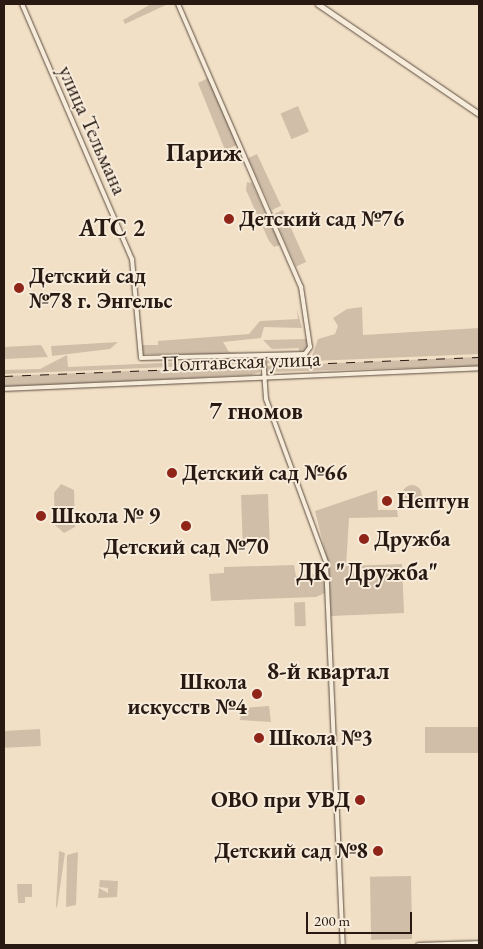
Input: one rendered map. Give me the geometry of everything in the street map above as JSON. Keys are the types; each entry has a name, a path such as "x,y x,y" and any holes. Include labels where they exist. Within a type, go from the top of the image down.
{"main road":[{"path":"318,4 479,114"},
{"path":"418,945 479,943"}],"street":[{"name":"улица Тельмана","path":"22,4 132,259 141,358"},
{"name":"Полтавская улица","path":"141,358 302,355 310,347 301,287 178,4"},
{"path":"263,356 266,399 326,562 343,945"},
{"name":"Полтавская улица","path":"4,389 264,376 479,368"}],"shaded area":[{"path":"151,4 168,4 125,24 123,20"},
{"path":"208,78 237,145 225,150 198,83"},
{"path":"298,106 309,132 291,139 281,113"},
{"path":"257,154 281,206 272,210 248,158"},
{"path":"247,182 252,183 280,245 274,247 269,241 246,190"},
{"path":"283,210 306,262 296,267 273,214"},
{"path":"362,307 363,335 479,328 479,354 266,363 269,358 312,356 318,339 335,334 338,326 333,318 347,309"},
{"path":"297,309 302,328 264,327 261,338 223,342 229,352 257,354 141,354 141,345 158,345 158,341 249,334 260,321 298,319"},
{"path":"307,339 307,349 299,352 299,348 272,349 263,340"},
{"path":"118,342 110,349 52,356 51,346"},
{"path":"41,345 48,357 4,359 4,347"},
{"path":"67,355 68,367 256,359 260,363 4,374 4,370 40,369"},
{"path":"479,357 479,366 267,372 266,366"},
{"path":"260,366 260,372 252,375 4,387 4,376"},
{"path":"61,484 74,490 75,527 64,533 55,525 54,493"},
{"path":"412,485 419,488 422,495 419,502 412,505 405,502 402,495 405,488"},
{"path":"377,490 378,510 397,510 398,517 349,518 346,566 402,564 404,613 331,616 329,567 315,511"},
{"path":"268,494 270,540 243,541 241,495"},
{"path":"294,565 296,576 321,573 323,565 325,593 316,597 211,601 209,574 224,573 224,567"},
{"path":"294,602 305,602 306,626 295,626"},
{"path":"269,706 271,722 240,720 242,708"},
{"path":"425,727 479,727 479,753 425,753"},
{"path":"40,729 41,746 5,748 4,731"},
{"path":"59,851 65,853 57,908 56,906"},
{"path":"78,852 76,905 66,907 67,855"},
{"path":"411,876 412,939 371,940 370,877"},
{"path":"100,880 118,881 117,897 98,898 99,888 108,893 108,888 99,887"},
{"path":"17,884 32,884 32,897 25,897 25,903 18,903"}],"railway":[{"path":"4,376 479,357"}],"place":[{"name":"Детский сад №76","path":"229,219"},
{"name":"Детский сад №78 г. Энгельс","path":"19,288"},
{"name":"Детский сад №66","path":"172,473"},
{"name":"Нептун","path":"387,501"},
{"name":"Школа № 9","path":"41,516"},
{"name":"Детский сад №70","path":"186,526"},
{"name":"Дружба","path":"364,539"},
{"name":"Школа искусств №4","path":"257,694"},
{"name":"Школа №3","path":"259,738"},
{"name":"ОВО при УВД","path":"360,800"},
{"name":"Детский сад №8","path":"378,851"}],"district":[{"name":"Париж","path":"204,153"},
{"name":"АТС 2","path":"112,228"},
{"name":"7 гномов","path":"256,411"},
{"name":"ДК \"Дружба\"","path":"367,572"},
{"name":"8-й квартал","path":"328,671"}]}
